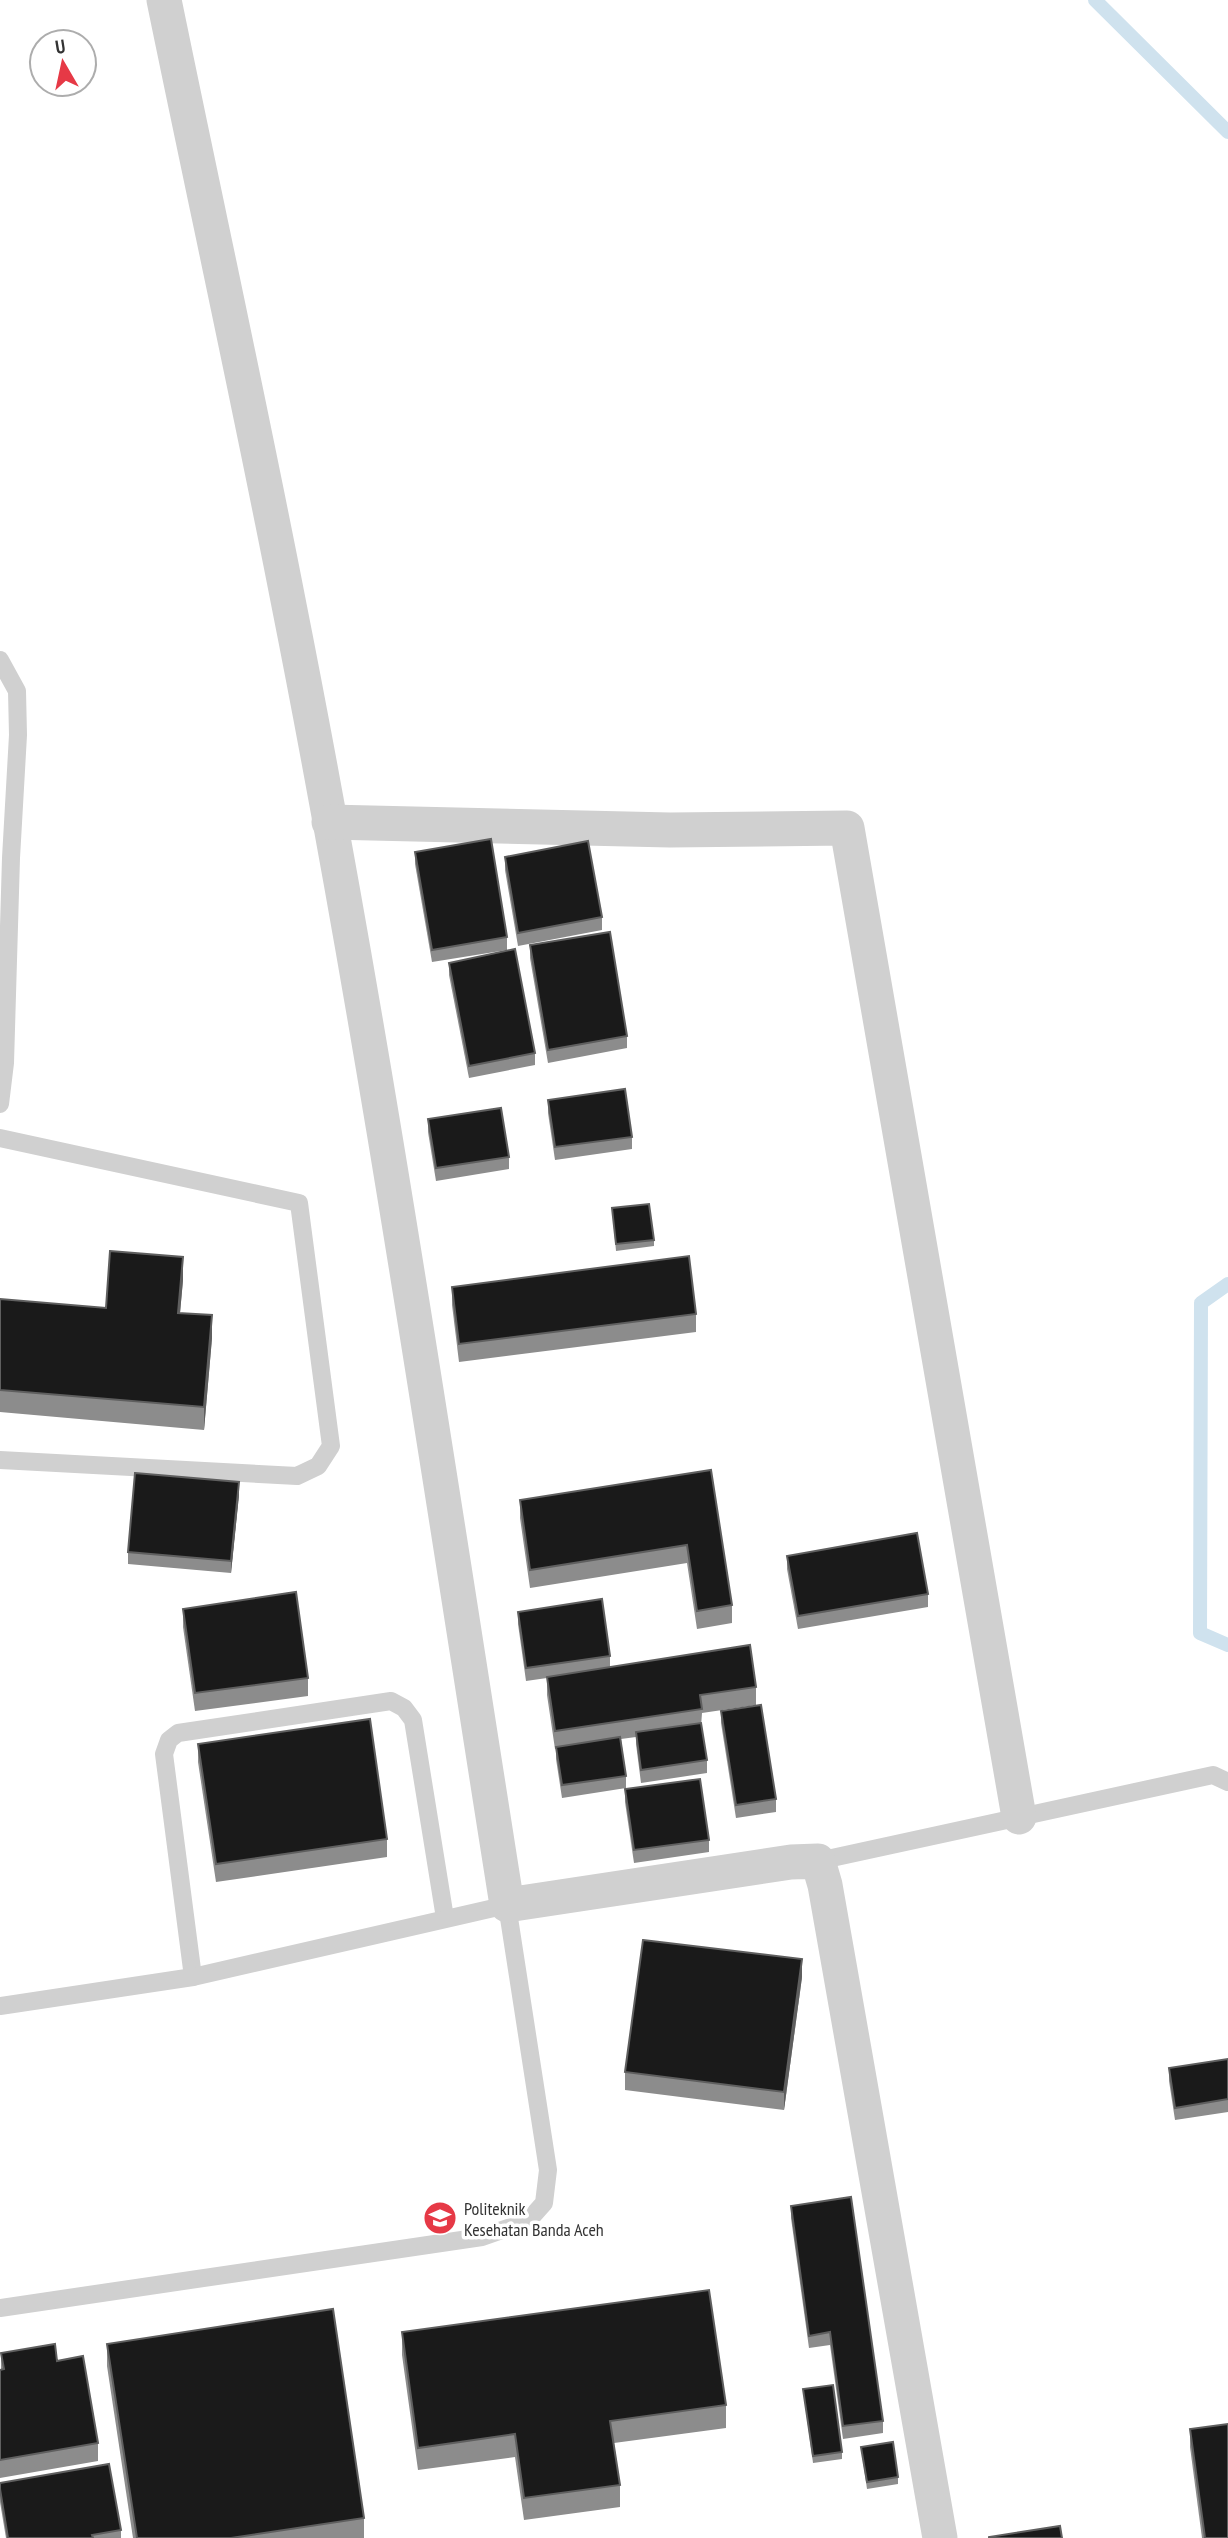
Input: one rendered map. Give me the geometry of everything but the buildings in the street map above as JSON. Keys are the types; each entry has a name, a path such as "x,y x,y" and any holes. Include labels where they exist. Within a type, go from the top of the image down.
{"street":[{"path":"164,0 289,602 329,822 392,1178 507,1905 791,1862 818,1861 830,1912 940,2538"},
{"path":"329,822 670,830 847,828 1019,1817"}],"lane":[{"path":"0,660 17,691 18,735 5,1063 0,1104"},
{"path":"0,1138 299,1203 331,1446 318,1466 298,1476 0,1460"},
{"path":"193,1977 164,1754 169,1740 178,1733 391,1701 404,1708 413,1720 445,1918"},
{"path":"818,1861 1213,1775 1228,1783"},
{"path":"0,2006 193,1977 507,1905 548,2170 544,2203 528,2221 482,2237 0,2308"}],"waterway":[{"path":"1095,0 1228,132"},
{"path":"1228,1284 1201,1303 1200,1633 1228,1645"}],"place":[{"name":"Politeknik Kesehatan Banda Aceh","path":"440,2218"}]}
